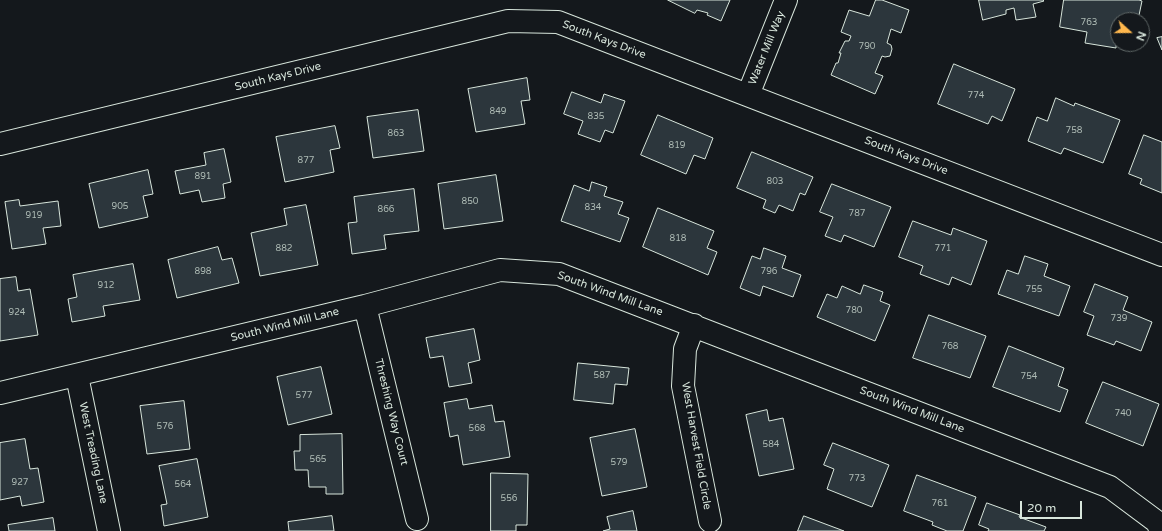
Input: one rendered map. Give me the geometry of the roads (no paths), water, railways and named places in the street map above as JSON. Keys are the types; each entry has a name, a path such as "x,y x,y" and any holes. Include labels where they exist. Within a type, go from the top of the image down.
{"street":[{"name":"Water Mill Way","path":"748,95 786,0"},
{"name":"South Kays Drive","path":"0,144 508,21 558,22 1162,255"},
{"name":"South Wind Mill Lane","path":"0,393 77,376 365,306 500,270 559,274 1110,487 1157,522 1161,531"},
{"name":"Threshing Way Court","path":"365,306 417,519"},
{"name":"West Harvest Field Circle","path":"694,325 685,349 683,386 710,521"},
{"name":"West Treading Lane","path":"77,376 109,531"}]}
